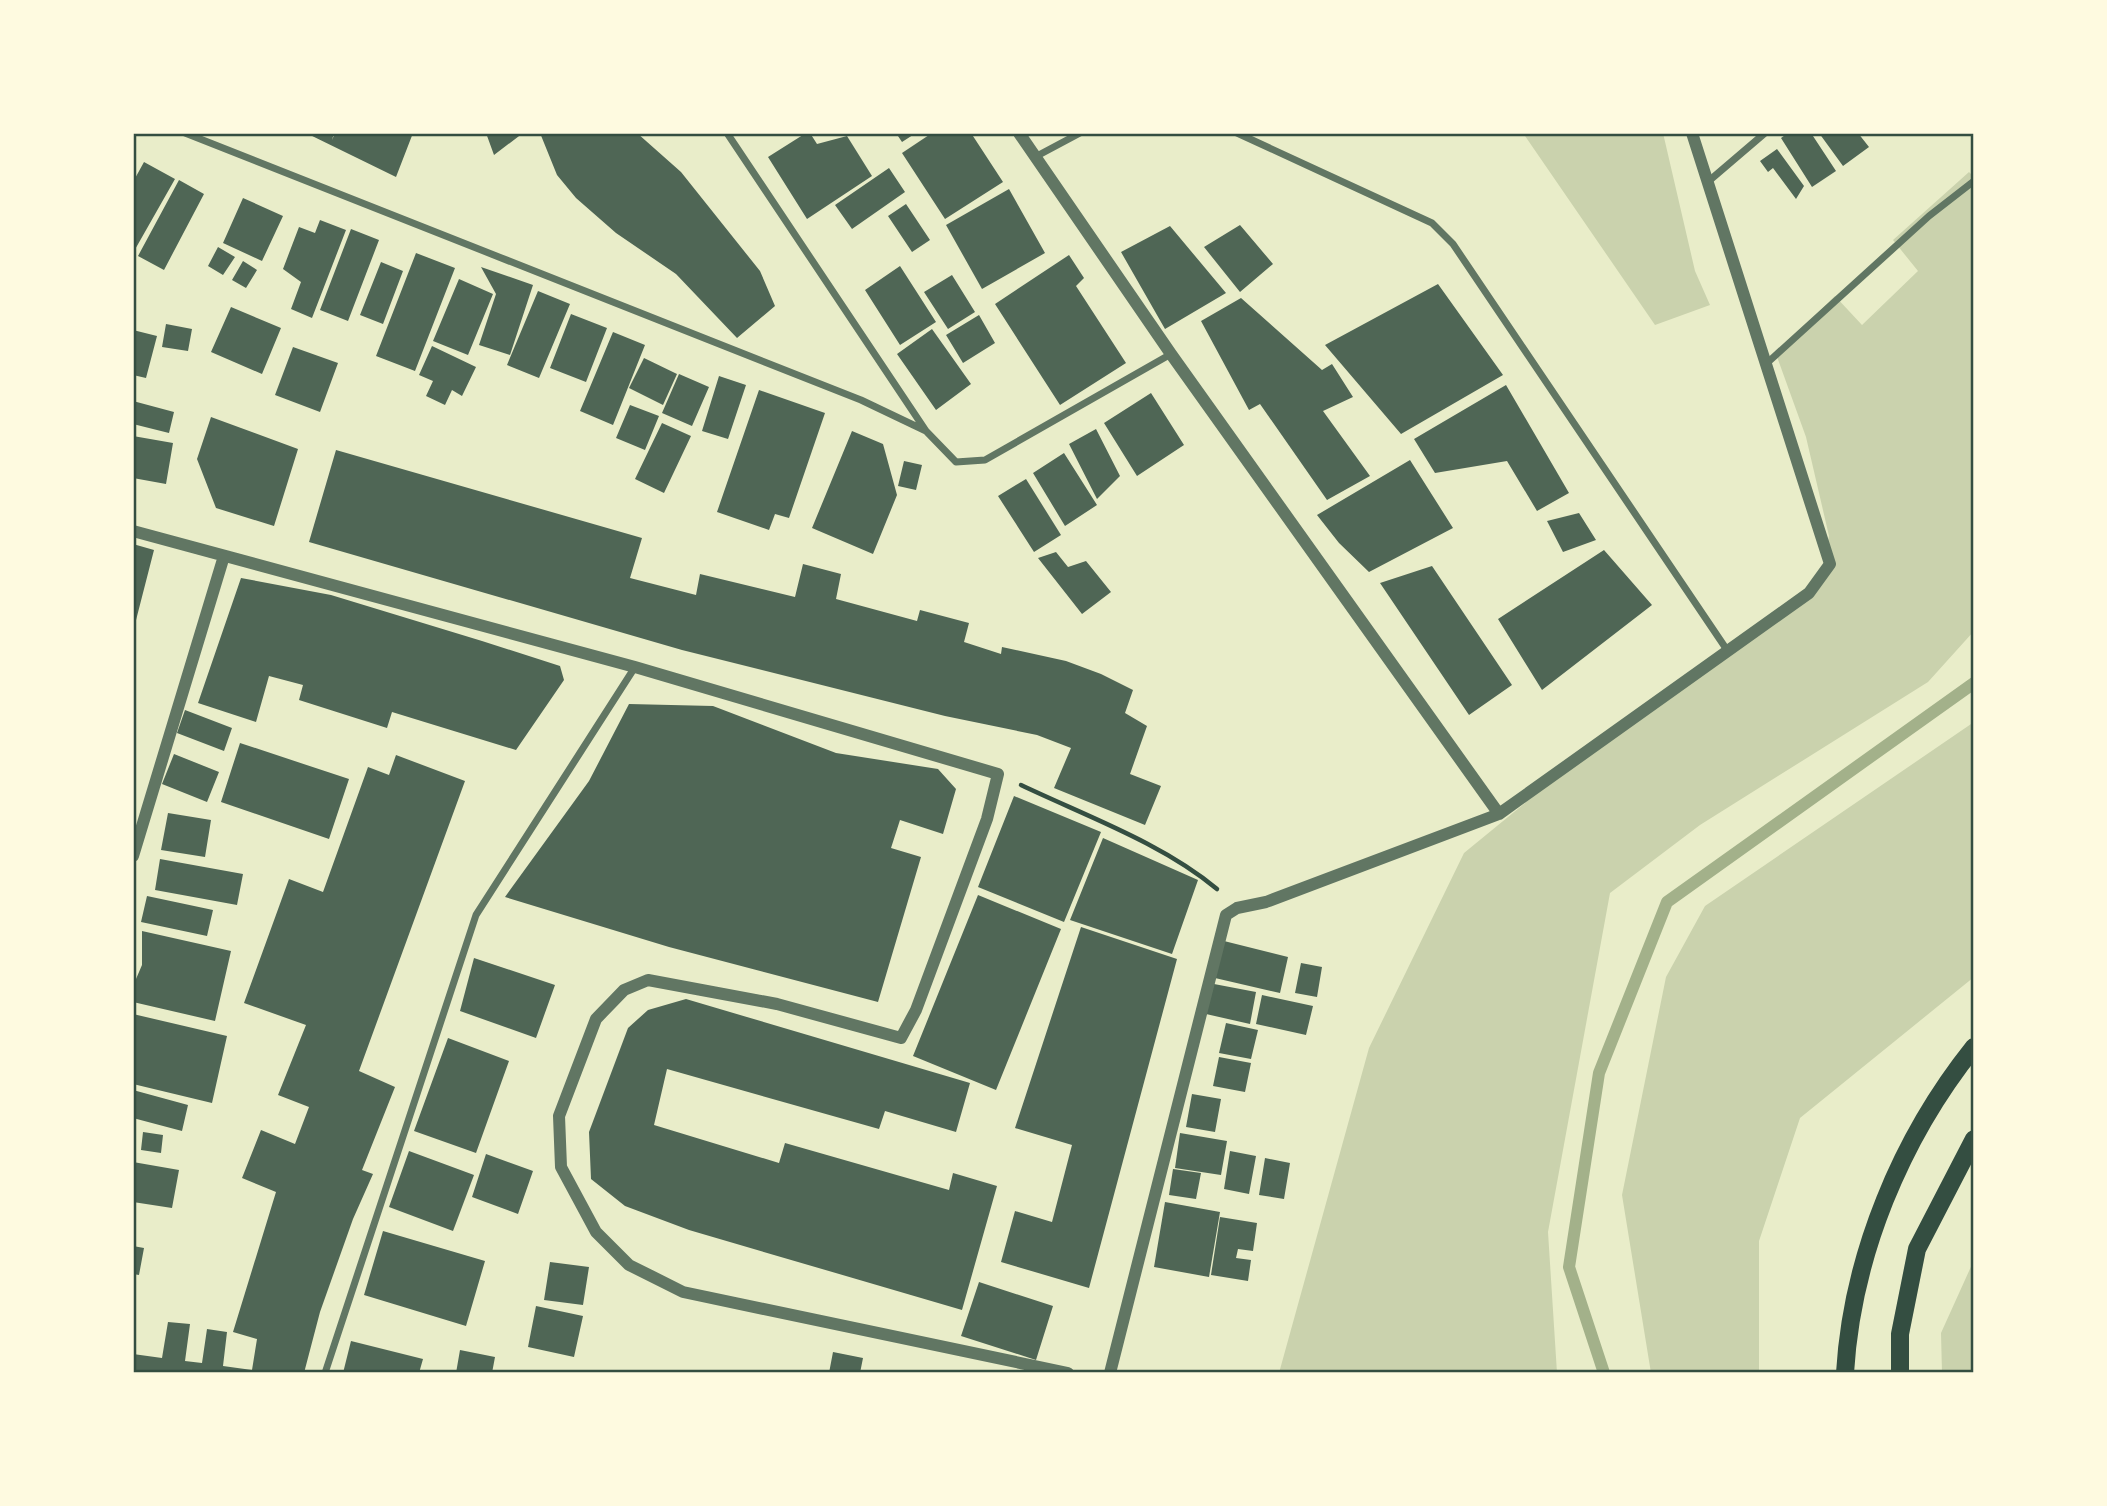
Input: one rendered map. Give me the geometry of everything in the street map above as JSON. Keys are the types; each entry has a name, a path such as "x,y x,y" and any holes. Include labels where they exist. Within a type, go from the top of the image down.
{"main road":[{"path":"1845,1373 1848,1322 1873,1231 1920,1122 1974,1046"},
{"path":"1900,1373 1900,1334 1917,1249 1974,1139"}],"street":[{"path":"185,133 861,400 926,431"},
{"path":"727,133 926,431 956,462 985,460 1171,354"},
{"path":"1019,133 1171,354 1499,814"},
{"path":"1035,158 1080,133"},
{"path":"1237,133 1432,223 1453,244 1727,650"},
{"path":"1110,1373 1226,915 1237,908 1266,902 1499,814 1809,593 1830,564 1710,180 1692,133"},
{"path":"1710,180 1765,133"},
{"path":"1766,364 1929,216 1974,181"},
{"path":"133,531 635,667 998,774 987,819 916,1010 901,1038 777,1004 648,980 624,990 596,1019 559,1116 561,1167 596,1232 629,1265 683,1292 1068,1373"},
{"path":"133,856 224,556"},
{"path":"325,1373 476,915 635,667"}],"path":[{"path":"998,774 1199,874 1237,908"}],"green space":[{"path":"1523,133 1663,133 1695,271 1710,305 1655,325"},
{"path":"1969,172 1974,177 1974,631 1928,682 1700,825 1610,893 1548,1232 1557,1373 1279,1373 1369,1048 1464,853 1536,794 1818,590 1829,536 1806,437 1776,354 1835,296 1862,325 1918,271 1893,240"},
{"path":"1974,722 1974,977 1800,1118 1759,1241 1759,1373 1651,1373 1622,1195 1666,977 1705,906"},
{"path":"1974,1260 1974,1373 1942,1373 1941,1333"}],"building":[{"path":"306,133 334,133 332,140 335,133 413,133 396,177"},
{"path":"486,133 523,133 494,155"},
{"path":"540,133 637,133 681,172 760,271 775,306 737,338 676,274 616,233 576,198 557,175"},
{"path":"810,133 817,144 847,136 872,176 807,219 768,157"},
{"path":"896,133 916,133 902,142"},
{"path":"932,133 971,133 1003,182 945,219 902,153"},
{"path":"1788,133 1811,133 1836,171 1812,187 1781,138"},
{"path":"1819,133 1858,133 1869,147 1843,166"},
{"path":"1777,149 1804,186 1796,199 1773,168 1768,172 1760,161"},
{"path":"144,162 175,179 133,253 133,182"},
{"path":"889,168 905,192 852,229 835,205"},
{"path":"179,180 204,194 164,270 138,256"},
{"path":"1009,189 1045,253 982,289 946,225"},
{"path":"243,198 283,216 262,261 223,243"},
{"path":"906,204 930,240 912,252 888,216"},
{"path":"320,220 346,230 312,318 291,309 301,282 283,269 299,227 315,233"},
{"path":"1240,225 1273,264 1240,292 1204,247"},
{"path":"1170,226 1226,293 1165,329 1121,252"},
{"path":"351,229 379,240 348,321 320,310"},
{"path":"218,247 235,257 223,275 208,266"},
{"path":"416,253 455,268 415,371 376,356"},
{"path":"1069,255 1084,278 1076,286 1126,363 1060,405 995,304"},
{"path":"243,261 257,270 246,288 232,280"},
{"path":"381,262 403,271 383,324 360,315"},
{"path":"900,266 936,322 900,345 865,290"},
{"path":"481,267 533,285 510,355 479,345 496,294"},
{"path":"952,275 975,312 948,329 924,292"},
{"path":"459,279 493,294 468,355 433,341"},
{"path":"1438,284 1503,375 1401,434 1325,345"},
{"path":"538,291 570,304 539,378 507,365"},
{"path":"1241,298 1322,370 1332,364 1353,397 1323,411 1370,476 1327,500 1260,404 1249,410 1201,321"},
{"path":"231,307 281,328 262,374 211,352"},
{"path":"571,314 607,328 586,382 550,368"},
{"path":"979,315 995,343 963,363 946,335"},
{"path":"166,324 192,329 188,351 162,347"},
{"path":"932,329 971,384 936,410 897,354"},
{"path":"133,330 157,336 146,378 133,375"},
{"path":"613,332 645,345 613,425 580,411"},
{"path":"432,346 476,367 462,396 452,390 445,405 426,396 433,381 419,375"},
{"path":"293,347 338,363 320,412 275,395"},
{"path":"644,358 677,374 663,405 629,388"},
{"path":"679,374 709,387 692,426 662,413"},
{"path":"719,376 746,385 728,439 702,431"},
{"path":"1506,385 1569,493 1537,511 1507,461 1435,473 1414,439"},
{"path":"759,390 825,413 789,518 775,514 769,530 717,512"},
{"path":"1151,393 1184,445 1137,476 1104,423"},
{"path":"133,401 174,412 169,433 133,424"},
{"path":"630,405 659,416 645,450 616,438"},
{"path":"211,417 298,449 274,526 216,508 197,459"},
{"path":"662,423 691,436 664,493 635,479"},
{"path":"1096,429 1120,476 1097,499 1069,444"},
{"path":"852,431 883,444 897,495 873,554 812,528"},
{"path":"133,436 173,443 166,484 133,478"},
{"path":"336,450 642,538 630,578 696,595 700,574 795,597 803,564 841,574 836,599 917,621 920,610 969,623 964,642 1001,654 1002,647 1066,661 1101,674 1133,690 1125,713 1147,726 1130,774 1161,786 1145,825 1054,788 1071,748 1037,735 945,716 682,650 309,542"},
{"path":"1064,453 1097,505 1065,526 1033,473"},
{"path":"1410,460 1453,528 1369,572 1339,543 1317,515"},
{"path":"904,461 922,465 916,490 898,486"},
{"path":"1026,479 1061,535 1034,552 998,496"},
{"path":"1579,513 1596,540 1563,552 1547,521"},
{"path":"133,544 154,550 134,628 133,628"},
{"path":"1604,550 1652,605 1542,690 1498,619"},
{"path":"1056,552 1068,567 1086,561 1111,592 1082,614 1038,558"},
{"path":"1432,566 1512,685 1469,715 1380,583"},
{"path":"241,578 331,595 482,641 560,666 564,680 516,750 392,712 387,728 299,700 303,685 269,676 256,722 198,703"},
{"path":"629,704 713,706 836,753 938,769 956,789 943,834 900,820 891,848 921,857 878,1002 669,947 505,897 589,781"},
{"path":"185,710 232,728 224,751 177,733"},
{"path":"240,743 349,779 329,839 221,802"},
{"path":"174,754 219,772 207,802 162,784"},
{"path":"396,755 465,781 359,1071 395,1087 362,1170 373,1174 353,1219 320,1312 304,1373 133,1373 133,1354 162,1358 168,1322 190,1324 185,1361 202,1363 207,1329 227,1332 223,1366 252,1370 257,1339 233,1332 276,1192 242,1178 261,1130 295,1144 309,1107 278,1095 306,1025 244,1003 289,879 323,892 368,767 389,775"},
{"path":"1014,796 1101,832 1064,922 978,887"},
{"path":"168,813 211,820 205,857 161,850"},
{"path":"1103,838 1198,880 1172,954 1070,920"},
{"path":"160,859 243,874 237,905 155,890"},
{"path":"978,895 1061,929 996,1090 913,1056"},
{"path":"147,896 213,910 207,936 141,922"},
{"path":"1081,927 1177,959 1089,1288 1001,1262 1015,1211 1052,1222 1072,1145 1015,1128"},
{"path":"142,931 231,951 215,1021 133,1002 133,986 142,965"},
{"path":"1224,941 1288,957 1280,993 1215,978"},
{"path":"474,958 555,985 536,1038 460,1011"},
{"path":"1301,963 1322,967 1317,997 1295,993"},
{"path":"1214,984 1256,992 1250,1024 1206,1014"},
{"path":"1262,995 1313,1006 1306,1035 1256,1024"},
{"path":"686,999 970,1083 956,1132 885,1111 879,1129 667,1069 654,1125 779,1163 785,1143 949,1190 953,1173 997,1186 962,1310 689,1230 625,1206 591,1179 589,1132 628,1028 648,1010"},
{"path":"133,1014 227,1036 212,1103 133,1084"},
{"path":"1226,1023 1258,1030 1251,1059 1219,1053"},
{"path":"448,1038 509,1061 476,1153 414,1131"},
{"path":"1219,1057 1251,1063 1245,1092 1213,1086"},
{"path":"133,1090 188,1105 182,1131 133,1118"},
{"path":"1192,1094 1221,1099 1215,1132 1186,1127"},
{"path":"143,1132 163,1135 161,1153 141,1150"},
{"path":"1180,1133 1227,1141 1221,1175 1175,1168"},
{"path":"409,1151 474,1175 453,1231 389,1207"},
{"path":"1230,1151 1256,1156 1249,1194 1224,1189"},
{"path":"486,1154 533,1171 518,1214 472,1197"},
{"path":"1265,1158 1290,1163 1284,1199 1259,1195"},
{"path":"133,1162 179,1170 172,1208 133,1202"},
{"path":"1173,1169 1201,1173 1196,1199 1169,1195"},
{"path":"1165,1202 1220,1212 1209,1277 1154,1267"},
{"path":"1220,1217 1257,1223 1253,1251 1238,1249 1236,1258 1251,1260 1248,1281 1211,1275"},
{"path":"383,1231 485,1261 466,1326 364,1295"},
{"path":"133,1246 144,1248 139,1275 133,1274"},
{"path":"550,1262 589,1267 583,1305 544,1300"},
{"path":"979,1282 1053,1306 1036,1360 961,1336"},
{"path":"536,1306 583,1316 574,1357 528,1347"},
{"path":"351,1341 423,1359 419,1373 343,1373"},
{"path":"460,1350 495,1357 492,1373 456,1373"},
{"path":"833,1352 863,1358 860,1373 829,1373"}],"waterway":[{"path":"1604,1373 1569,1267 1599,1073 1667,902 1974,683"}]}
